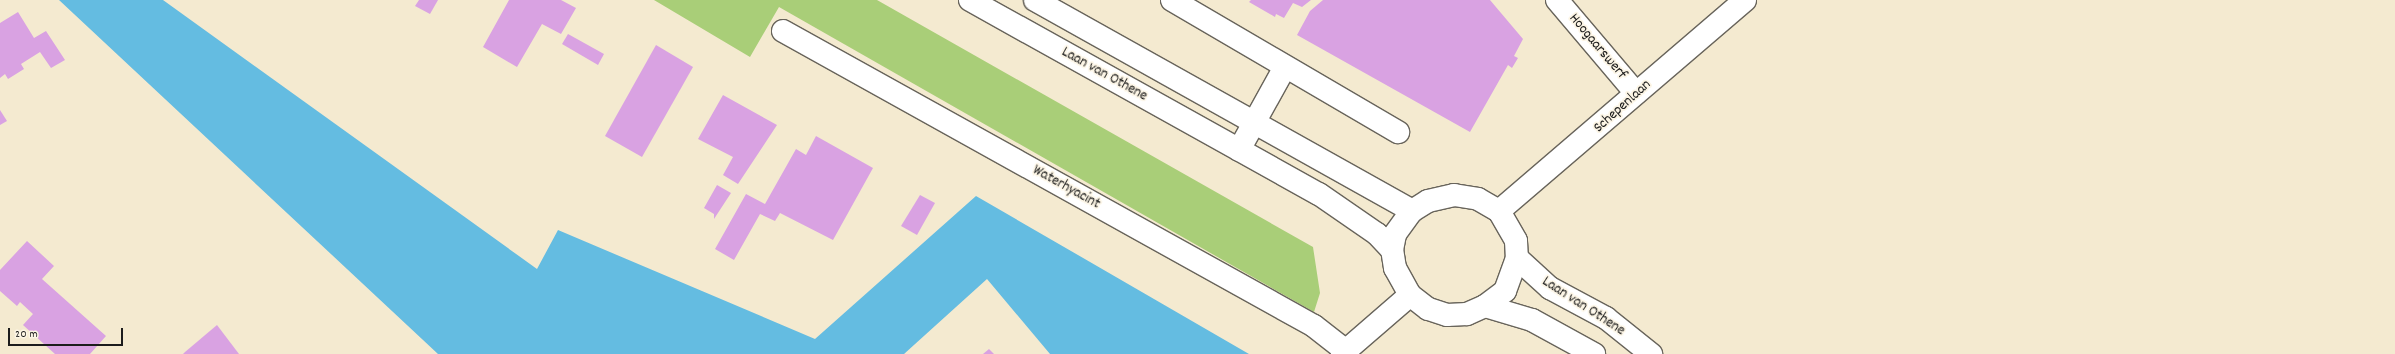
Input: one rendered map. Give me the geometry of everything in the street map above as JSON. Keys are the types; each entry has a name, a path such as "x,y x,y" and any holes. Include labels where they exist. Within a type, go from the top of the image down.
{"street":[{"name":"Laan van Othene","path":"970,0 1348,213 1392,250"},
{"path":"1035,0 1412,210"},
{"path":"1172,0 1398,132"},
{"name":"Hoogaarswerf","path":"1557,0 1636,93"},
{"name":"Schepenlaan","path":"1499,211 1745,0"},
{"name":"Waterhyacint","path":"783,31 1314,326 1344,352 1410,295"},
{"path":"1238,150 1285,67"},
{"path":"1454,195 1478,199 1499,211 1516,241 1517,258 1505,291 1485,306 1467,314 1447,315 1428,309 1410,295 1395,268 1392,250 1395,234 1412,210 1428,201 1454,195"},
{"name":"Laan van Othene","path":"1517,258 1550,288 1606,318 1651,354"},
{"path":"1485,306 1532,320 1594,354"}],"green space":[{"path":"654,0 877,0 1313,247 1320,293 1314,312 779,7 750,57"}],"water":[{"path":"59,0 163,0 537,269 558,230 815,339 976,196 1249,354 1050,354 987,279 904,354 438,354"}],"building":[{"path":"419,0 438,0 430,14 415,6"},
{"path":"509,0 561,0 576,8 561,34 542,24 517,67 483,47"},
{"path":"1251,0 1311,0 1302,7 1293,3 1284,18 1276,14 1275,17 1249,2"},
{"path":"1323,0 1490,0 1523,39 1514,56 1518,58 1512,68 1508,65 1470,132 1297,35 1310,11"},
{"path":"18,12 34,38 46,31 65,60 51,68 40,52 21,64 24,69 8,79 5,74 0,78 0,23"},
{"path":"568,34 604,54 598,65 562,44"},
{"path":"656,45 693,67 642,157 605,136"},
{"path":"723,95 777,125 738,184 723,175 733,157 698,139"},
{"path":"0,110 7,121 0,125"},
{"path":"816,136 873,168 833,240 780,213 775,221 760,214 734,260 715,249 746,194 765,204 796,149 806,155"},
{"path":"717,185 731,193 714,219 714,214 704,208"},
{"path":"920,195 935,203 917,235 901,226"},
{"path":"27,241 54,266 42,279 106,336 90,354 55,354 23,325 33,314 20,302 17,306 0,291 0,270"},
{"path":"217,325 239,354 183,354 185,352"},
{"path":"989,349 994,354 983,354"}]}
